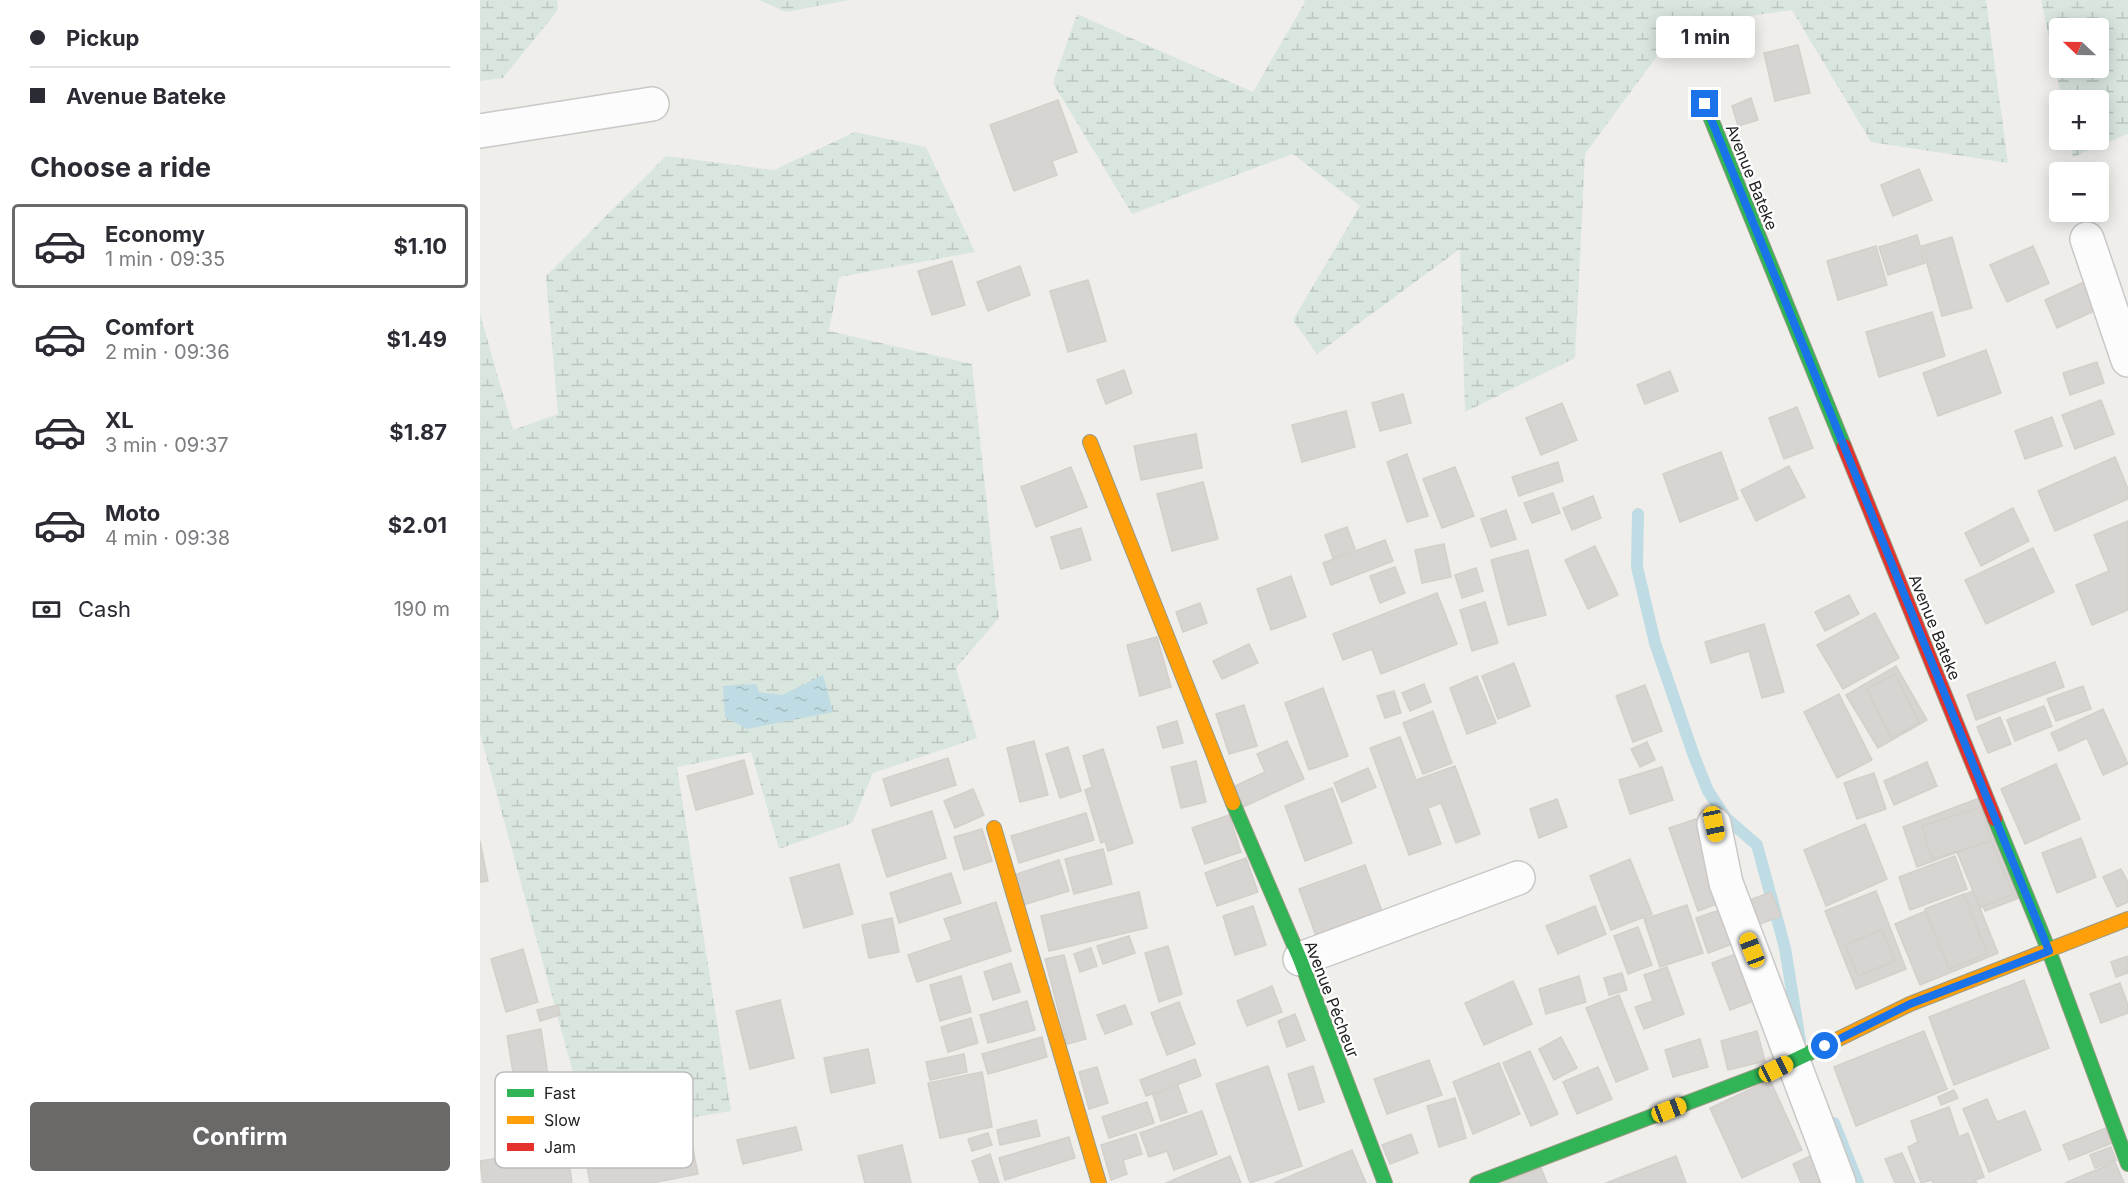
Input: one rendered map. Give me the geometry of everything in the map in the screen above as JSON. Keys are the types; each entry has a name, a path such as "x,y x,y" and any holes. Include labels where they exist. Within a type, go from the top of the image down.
{"street":[{"path":"480,131 652,104"},
{"name":"Avenue Bateke","path":"1705,104 2049,951 2128,1164"},
{"path":"2087,239 2128,360"},
{"name":"Avenue Pécheur","path":"1090,441 1243,829 1300,959 1385,1183"},
{"path":"1714,824 1726,883 1839,1183"},
{"path":"994,828 1099,1183"},
{"path":"1300,959 1518,878"},
{"path":"1477,1183 1776,1069 1910,1004 2128,919"}],"green space":[{"path":"480,0 557,0 558,10 503,78 480,81"},
{"path":"759,0 849,0 786,12"},
{"path":"1304,0 1986,0 2008,163 1871,142 1792,10 1679,26 1585,154 1575,358 1465,412 1460,249 1317,354 1293,320 1360,206 1293,154 1132,214 1053,83 1077,14 1253,92 1305,2"},
{"path":"2041,0 2128,0 2128,134 2109,142 2109,90 2060,90 2057,78 2109,78 2109,18 2049,18 2049,38"},
{"path":"855,132 926,147 975,252 839,277 829,331 972,364 999,618 956,668 977,738 873,773 852,823 779,849 751,752 677,767 731,1111 693,1117 693,1072 573,1072 480,733 480,314 513,430 558,414 546,276 666,156 774,170"},
{"path":"2072,150 2090,150 2073,157"}],"water":[{"path":"823,675 833,712 747,729 725,717 723,686 756,684 759,692 782,695"}],"building":[{"path":"1798,45 1810,93 1775,101 1764,53"},
{"path":"1751,98 1758,120 1738,126 1732,106"},
{"path":"1058,100 1077,152 1052,161 1057,175 1014,191 990,125"},
{"path":"1919,169 1932,200 1893,216 1881,185"},
{"path":"1917,235 1925,263 1888,275 1879,247"},
{"path":"1952,237 1972,308 1942,316 1922,246"},
{"path":"1876,246 1887,285 1838,300 1827,261"},
{"path":"2033,246 2049,283 2007,302 1990,265"},
{"path":"952,261 965,305 932,315 918,271"},
{"path":"1020,266 1030,295 988,311 977,282"},
{"path":"1088,280 1106,341 1068,352 1050,291"},
{"path":"2084,282 2096,310 2057,328 2045,300"},
{"path":"1932,312 1945,356 1879,377 1866,332"},
{"path":"1986,350 2001,393 1938,416 1923,373"},
{"path":"2097,362 2104,383 2070,395 2063,373"},
{"path":"1124,370 1132,393 1106,404 1097,380"},
{"path":"1670,371 1678,391 1645,404 1637,385"},
{"path":"1403,394 1411,423 1380,431 1372,403"},
{"path":"2101,400 2114,434 2075,449 2062,415"},
{"path":"1562,403 1577,440 1541,455 1526,418"},
{"path":"1797,407 1813,448 1784,459 1769,418"},
{"path":"1346,411 1355,447 1302,462 1292,425"},
{"path":"2052,417 2062,446 2025,459 2015,431"},
{"path":"1196,434 1202,468 1141,480 1134,446"},
{"path":"1721,452 1738,499 1680,522 1663,474"},
{"path":"1407,454 1428,516 1407,522 1387,462"},
{"path":"2115,457 2128,489 2128,499 2055,531 2038,491"},
{"path":"1558,462 1563,481 1519,496 1512,477"},
{"path":"1789,466 1805,497 1756,521 1741,490"},
{"path":"1071,467 1087,507 1036,527 1021,487"},
{"path":"1455,467 1474,516 1442,528 1423,479"},
{"path":"1203,482 1218,539 1172,551 1157,494"},
{"path":"1553,493 1560,513 1532,523 1524,503"},
{"path":"1593,496 1601,518 1572,530 1563,508"},
{"path":"2013,508 2029,541 1981,566 1965,533"},
{"path":"1506,510 1516,539 1491,547 1481,519"},
{"path":"2128,521 2128,610 2092,625 2076,585 2109,571 2094,535"},
{"path":"1347,527 1355,549 1333,558 1325,535"},
{"path":"1081,528 1091,560 1061,569 1051,537"},
{"path":"1385,540 1393,561 1331,585 1323,563"},
{"path":"1444,544 1451,577 1422,583 1415,550"},
{"path":"1595,546 1618,595 1588,609 1565,560"},
{"path":"2033,548 2054,592 1986,624 1965,580"},
{"path":"1528,550 1546,615 1508,625 1491,560"},
{"path":"1395,567 1405,593 1380,603 1370,576"},
{"path":"1476,568 1483,591 1462,598 1455,575"},
{"path":"1291,576 1306,617 1271,630 1257,589"},
{"path":"1437,593 1457,644 1381,674 1372,649 1343,660 1333,634"},
{"path":"1849,595 1859,614 1825,631 1815,612"},
{"path":"1485,602 1498,643 1472,651 1460,610"},
{"path":"1200,603 1207,623 1183,632 1176,612"},
{"path":"1875,613 1899,658 1843,689 1817,645"},
{"path":"1764,624 1784,692 1762,698 1749,651 1711,663 1705,642"},
{"path":"1157,637 1171,687 1140,696 1127,645"},
{"path":"1249,644 1258,663 1222,679 1213,661"},
{"path":"2055,662 2064,687 1976,720 1967,695"},
{"path":"1514,663 1530,706 1498,719 1482,676"},
{"path":"1896,666 1927,720 1878,748 1846,695"},
{"path":"1895,674 1919,723 1891,738 1867,689"},
{"path":"1477,676 1496,723 1467,734 1450,688"},
{"path":"1424,684 1431,702 1410,711 1402,693"},
{"path":"1645,685 1662,731 1633,742 1616,696"},
{"path":"2083,686 2091,709 2056,721 2047,699"},
{"path":"1323,688 1348,756 1309,770 1285,703"},
{"path":"1394,691 1401,713 1385,718 1377,696"},
{"path":"1839,694 1872,760 1837,778 1804,712"},
{"path":"1244,705 1257,746 1229,754 1216,714"},
{"path":"2044,706 2052,726 2015,741 2007,720"},
{"path":"2103,709 2128,764 2103,775 2087,738 2059,751 2051,733"},
{"path":"1433,711 1452,763 1423,774 1403,723"},
{"path":"2000,717 2011,744 1988,753 1977,727"},
{"path":"1177,721 1183,743 1163,748 1157,727"},
{"path":"1400,737 1416,780 1455,766 1480,834 1456,843 1441,803 1428,808 1441,844 1409,855 1370,748"},
{"path":"1034,741 1048,795 1020,802 1007,748"},
{"path":"1287,741 1304,779 1241,808 1233,787 1265,772 1257,754"},
{"path":"1647,742 1655,760 1640,767 1631,749"},
{"path":"1068,747 1081,791 1060,798 1046,754"},
{"path":"1103,749 1133,843 1108,851 1105,841 1101,843 1085,790 1092,787 1083,756"},
{"path":"948,758 956,785 891,806 883,779"},
{"path":"744,760 753,794 696,810 687,776"},
{"path":"1196,761 1206,802 1181,808 1171,767"},
{"path":"1927,762 1937,786 1894,805 1884,781"},
{"path":"2056,764 2080,819 2025,844 2001,789"},
{"path":"1662,767 1673,800 1630,814 1619,780"},
{"path":"1368,768 1376,787 1342,802 1334,783"},
{"path":"1874,773 1886,809 1857,819 1844,783"},
{"path":"1332,788 1352,843 1305,861 1285,806"},
{"path":"973,789 984,815 955,828 944,801"},
{"path":"1982,797 2019,898 1985,911 1963,850 1917,867 1903,827"},
{"path":"1557,799 1567,827 1539,838 1530,809"},
{"path":"1981,807 1991,841 1932,859 1922,826"},
{"path":"932,811 946,858 887,877 872,830"},
{"path":"1086,813 1094,840 1019,863 1011,836"},
{"path":"1229,815 1241,852 1205,864 1192,828"},
{"path":"1696,819 1725,901 1698,911 1669,828"},
{"path":"1865,824 1887,879 1826,906 1804,850"},
{"path":"982,829 992,861 964,870 954,837"},
{"path":"2081,838 2096,877 2057,893 2042,853"},
{"path":"480,841 488,881 480,882"},
{"path":"1991,841 2013,894 1980,908 1957,852"},
{"path":"1103,849 1112,884 1074,894 1065,859"},
{"path":"1955,856 1967,889 1910,910 1899,877"},
{"path":"1246,858 1258,892 1217,906 1205,873"},
{"path":"1630,859 1652,914 1611,930 1590,876"},
{"path":"1059,860 1069,891 1023,905 1014,875"},
{"path":"839,864 853,914 804,928 790,878"},
{"path":"1365,865 1386,922 1320,947 1299,889"},
{"path":"2121,869 2128,882 2128,902 2117,907 2103,877"},
{"path":"951,873 961,903 899,923 890,893"},
{"path":"1876,891 1906,969 1856,989 1825,911"},
{"path":"1973,891 1998,953 1920,985 1895,924"},
{"path":"1139,892 1147,928 1049,951 1041,916"},
{"path":"1771,892 1781,916 1760,924 1750,900"},
{"path":"1964,894 1987,954 1949,969 1925,909"},
{"path":"996,902 1011,951 917,982 908,955 952,940 944,919"},
{"path":"1687,905 1703,953 1660,967 1644,919"},
{"path":"1253,906 1266,945 1235,955 1223,916"},
{"path":"1595,906 1606,934 1558,954 1546,926"},
{"path":"1723,909 1735,943 1708,953 1696,918"},
{"path":"892,918 899,952 869,958 862,925"},
{"path":"1638,927 1652,965 1628,974 1614,936"},
{"path":"1882,930 1895,961 1858,976 1845,945"},
{"path":"1129,936 1135,953 1103,964 1097,946"},
{"path":"1168,946 1182,994 1159,1002 1145,953"},
{"path":"1091,948 1097,966 1080,972 1074,954"},
{"path":"523,949 538,1002 506,1012 491,959"},
{"path":"1741,952 1759,999 1730,1010 1712,963"},
{"path":"1064,955 1086,1039 1067,1044 1045,959"},
{"path":"2128,956 2128,973 2116,977 2111,962"},
{"path":"1011,963 1020,992 993,1000 984,972"},
{"path":"1667,967 1684,1014 1644,1029 1635,1007 1653,1001 1644,975"},
{"path":"1622,973 1627,990 1609,995 1604,978"},
{"path":"961,976 971,1012 940,1021 930,985"},
{"path":"1579,976 1586,1002 1546,1014 1539,989"},
{"path":"2024,980 2049,1048 1954,1085 1929,1017"},
{"path":"1513,981 1532,1024 1484,1045 1465,1003"},
{"path":"2120,983 2128,1005 2128,1013 2101,1023 2090,994"},
{"path":"1272,986 1282,1012 1247,1026 1237,1001"},
{"path":"1619,995 1648,1069 1616,1082 1586,1008"},
{"path":"780,1000 794,1058 750,1069 736,1011"},
{"path":"1027,1001 1035,1030 988,1043 980,1015"},
{"path":"1179,1002 1195,1044 1167,1055 1151,1013"},
{"path":"558,1005 560,1015 540,1021 537,1010"},
{"path":"1125,1005 1132,1024 1105,1034 1097,1015"},
{"path":"1295,1014 1305,1040 1287,1047 1278,1021"},
{"path":"971,1018 978,1043 948,1052 941,1027"},
{"path":"541,1029 548,1072 513,1072 507,1036"},
{"path":"1757,1031 1765,1061 1728,1070 1721,1041"},
{"path":"1924,1031 1947,1089 1856,1126 1834,1067"},
{"path":"1042,1037 1047,1057 988,1074 982,1054"},
{"path":"1561,1037 1577,1068 1554,1080 1539,1049"},
{"path":"1700,1039 1708,1067 1673,1077 1665,1050"},
{"path":"868,1049 875,1083 831,1093 824,1058"},
{"path":"1530,1051 1558,1114 1531,1126 1503,1063"},
{"path":"964,1054 967,1072 930,1080 926,1062"},
{"path":"1195,1059 1201,1076 1146,1096 1140,1080"},
{"path":"1429,1060 1442,1095 1387,1114 1374,1079"},
{"path":"1499,1063 1520,1114 1473,1134 1453,1082"},
{"path":"1268,1066 1302,1166 1250,1183 1216,1084"},
{"path":"1313,1066 1324,1102 1299,1110 1288,1074"},
{"path":"1097,1067 1108,1103 1089,1109 1079,1072"},
{"path":"1598,1067 1612,1099 1577,1114 1563,1082"},
{"path":"982,1072 992,1127 940,1138 928,1083"},
{"path":"1770,1080 1802,1150 1742,1178 1710,1108"},
{"path":"1178,1086 1187,1112 1161,1121 1153,1095"},
{"path":"1954,1090 1958,1098 1941,1105 1938,1097"},
{"path":"1455,1098 1466,1138 1439,1147 1427,1106"},
{"path":"1987,1099 1997,1122 2025,1111 2041,1150 1989,1172 1963,1109"},
{"path":"1147,1102 1154,1123 1109,1138 1102,1117"},
{"path":"1949,1107 1959,1137 1968,1133 1984,1177 1975,1180 1977,1183 1933,1183 1932,1180 1921,1183 1908,1147 1918,1142 1911,1121"},
{"path":"1202,1111 1217,1154 1174,1170 1167,1151 1149,1157 1140,1133"},
{"path":"1036,1120 1040,1136 1000,1145 997,1130"},
{"path":"796,1127 802,1150 743,1164 737,1140"},
{"path":"2106,1128 2112,1143 2069,1160 2063,1145"},
{"path":"988,1133 992,1145 972,1151 968,1139"},
{"path":"1136,1134 1142,1154 1123,1160 1127,1174 1111,1180 1101,1145"},
{"path":"1411,1134 1418,1153 1390,1164 1382,1145"},
{"path":"1069,1137 1075,1158 1005,1180 999,1158"},
{"path":"902,1145 911,1183 865,1183 858,1156"},
{"path":"2111,1147 2116,1160 2095,1168 2090,1155"},
{"path":"693,1149 698,1174 652,1183 590,1183 587,1168 693,1168"},
{"path":"1352,1150 1366,1183 1274,1183"},
{"path":"1819,1152 1828,1183 1801,1183 1793,1164"},
{"path":"1902,1153 1915,1183 1895,1183 1885,1159"},
{"path":"990,1154 999,1183 980,1183 972,1161"},
{"path":"1230,1156 1241,1183 1166,1183"},
{"path":"1676,1156 1686,1183 1606,1183"},
{"path":"495,1159 495,1168 570,1168 572,1183 483,1183 480,1161"},
{"path":"2115,1162 2124,1183 2065,1183"},
{"path":"1541,1168 1547,1183 1502,1183"}],"waterway":[{"path":"1638,514 1637,567 1655,643 1708,791 1726,818 1757,845 1785,948 1800,1041"},
{"path":"1834,1123 1858,1183"}],"traffic: fast":[{"path":"1705,104 1844,446"},
{"path":"1233,803 1300,959 1385,1183"},
{"path":"1995,819 2049,951 2128,1164"},
{"path":"1477,1183 1776,1069 1822,1047"}],"traffic: slow":[{"path":"1090,442 1233,803"},
{"path":"994,828 1099,1183"},
{"path":"1822,1047 1910,1004 2128,919"}],"traffic: jam":[{"path":"1844,446 1995,819"}],"route":[{"path":"1705,104 2049,951 1910,1004 1825,1046"}]}
